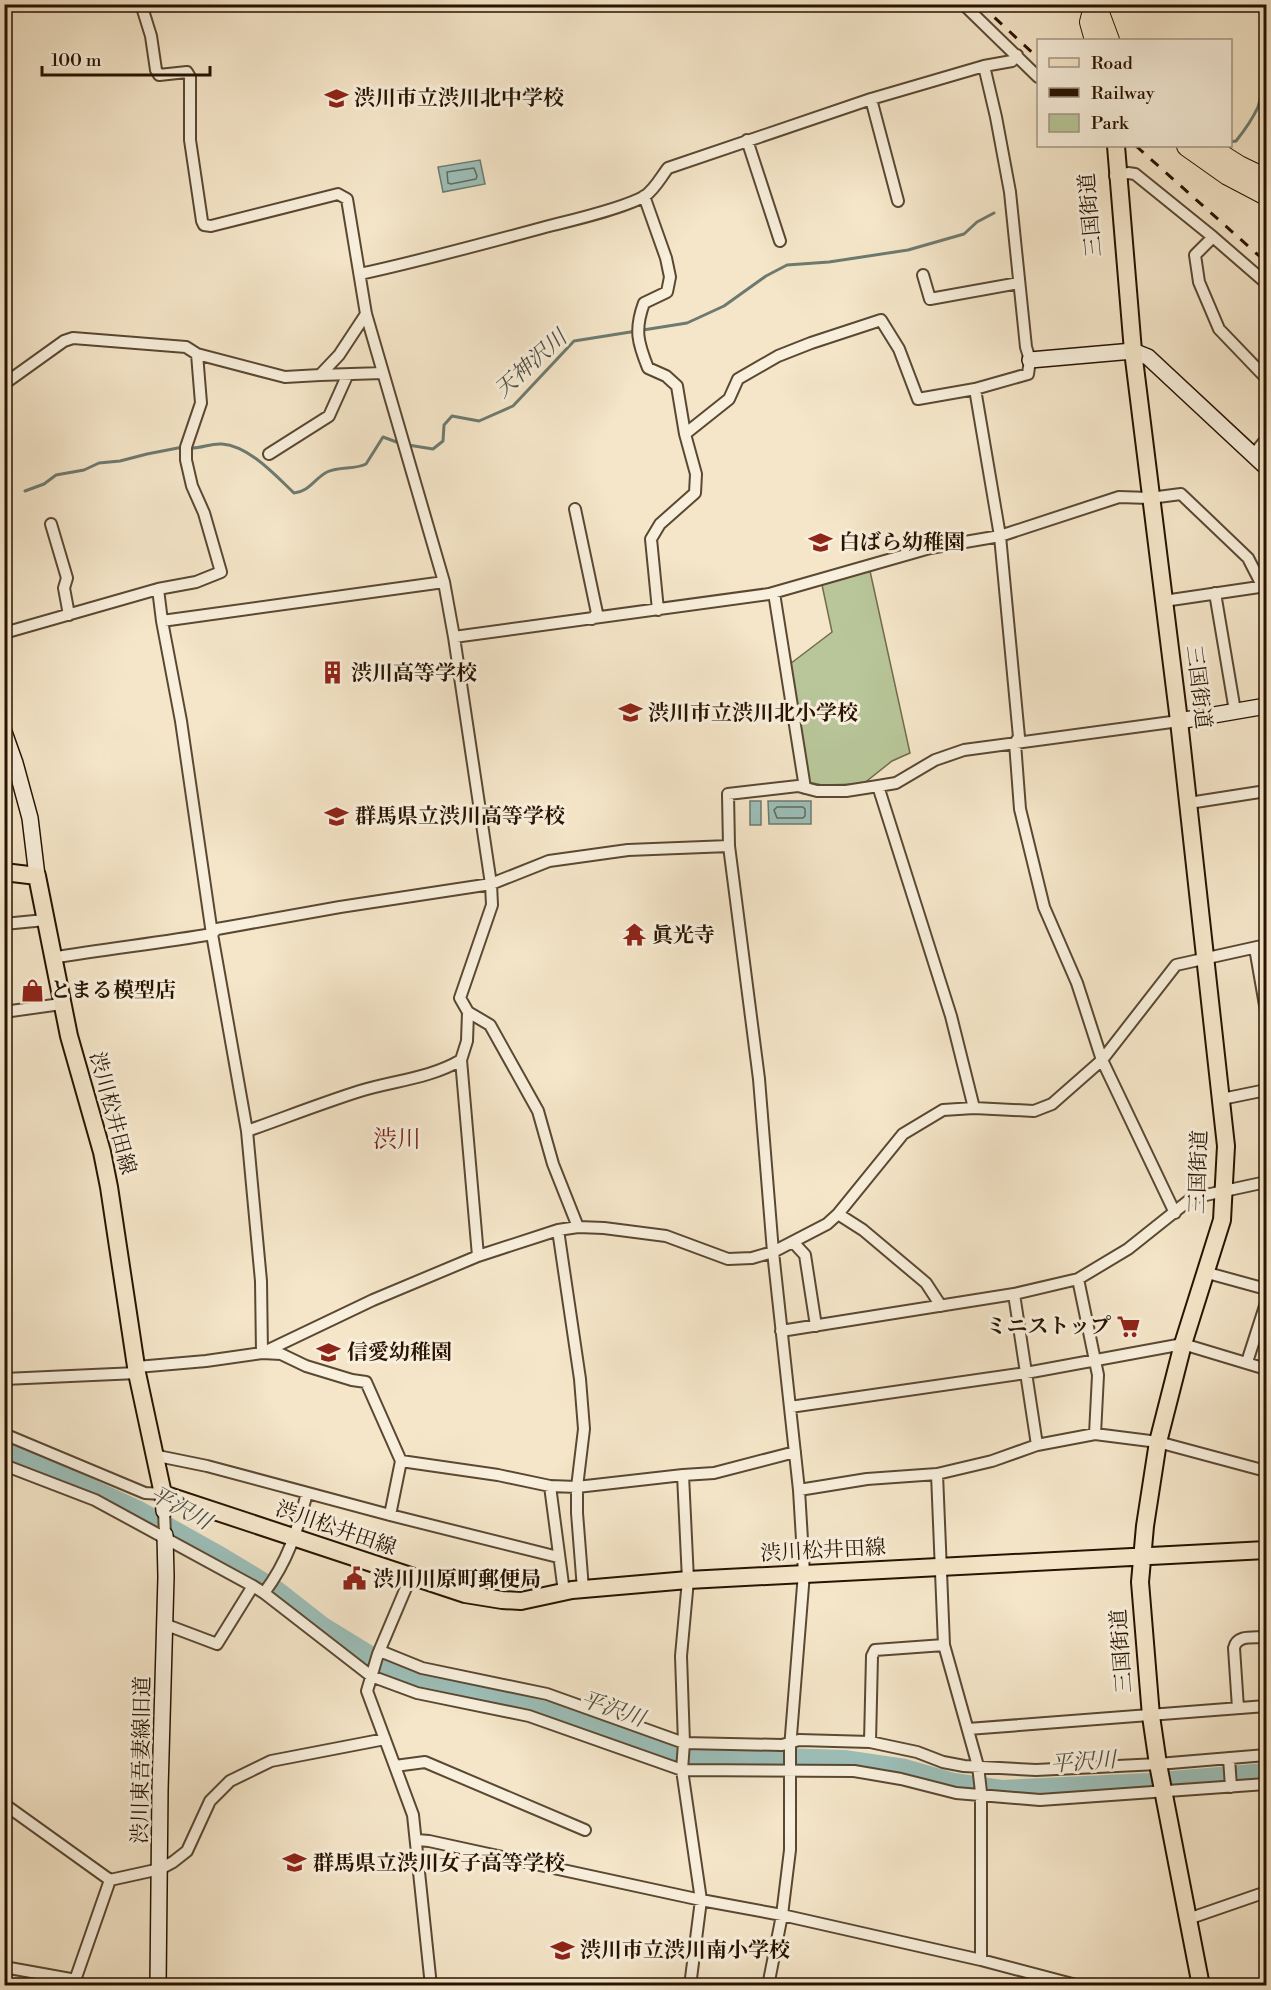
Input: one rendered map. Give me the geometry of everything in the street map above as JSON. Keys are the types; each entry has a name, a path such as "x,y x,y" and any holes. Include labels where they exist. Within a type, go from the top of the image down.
{"highway":[{"path":"1098,39 1099,5"},
{"path":"1188,147 1228,175 1266,195"},
{"path":"1208,147 1266,179"}],"main road":[{"name":"三国街道","path":"1108,147 1114,176"},
{"name":"三国街道","path":"1116,147 1114,176 1119,278 1133,351 1179,721 1226,1146 1222,1220 1183,1344 1158,1442 1141,1558 1140,1582 1151,1716 1160,1779 1201,1986"},
{"path":"4,872 37,876"},
{"name":"渋川松井田線","path":"37,876 61,1004 107,1175 137,1370 163,1494 465,1594 521,1601 564,1592 688,1580 1266,1550"}],"street":[{"path":"141,4 152,36 156,70 159,75 187,72 190,77 190,140 204,225 211,226 338,194 346,199 366,314 444,582 491,884 492,905 460,998 468,1012 490,1026 538,1111 554,1164 578,1227"},
{"path":"963,4 1037,76"},
{"path":"360,274 578,219 644,196 668,168 871,99 984,66 1012,61 1017,56"},
{"path":"685,434 729,399 738,379 800,347 881,320 899,349 918,399 975,388 1028,374 1030,360 1026,347 1010,192 984,66"},
{"path":"871,99 898,201"},
{"path":"747,140 780,241"},
{"path":"1114,176 1128,172 1135,174 1214,237 1266,283"},
{"path":"644,196 666,258 670,278 666,292 644,303 638,323 638,345 648,368 666,376 677,386 685,434 696,474 695,493 660,524 651,539 658,610"},
{"path":"1214,237 1195,255 1198,282 1219,329 1266,378"},
{"path":"923,275 930,299 1019,283"},
{"path":"320,375 339,355 366,314"},
{"path":"4,384 64,341 73,338 186,347 197,354 285,376 347,376 383,373"},
{"path":"1030,360 1133,351 1148,357 1266,467"},
{"path":"4,633 158,589 196,582 221,572 204,513 192,486 186,451 201,403 197,354"},
{"path":"269,454 329,416 347,376"},
{"path":"975,388 1000,536 1019,737 1015,743 1020,809 1044,908 1077,983 1102,1060 1175,1213"},
{"path":"1254,454 1266,439"},
{"path":"454,637 774,593 930,548 1000,536 1119,497 1150,498 1181,494 1248,558 1266,588 1164,601"},
{"path":"575,509 597,613 592,619"},
{"path":"51,524 67,578 64,588 69,615"},
{"path":"162,621 444,582"},
{"path":"158,589 181,721 212,934 247,1131 261,1281 262,1353"},
{"path":"774,593 806,788"},
{"path":"1215,593 1236,711"},
{"path":"768,1986 782,1915 790,1850 791,1745 804,1573 799,1490 772,1252 759,1079 729,846 728,794 798,786 817,791 846,791 878,786 896,783 935,760 964,750 1179,721 1266,706"},
{"path":"4,732 30,818 37,876"},
{"path":"878,786 951,1016 974,1108"},
{"path":"1189,803 1266,791"},
{"path":"52,958 212,934 217,929 491,884 549,861 628,850 729,846"},
{"path":"4,924 45,921"},
{"path":"262,1353 373,1300 478,1256 558,1230 578,1227 604,1228 666,1236 728,1259 752,1258 772,1252 827,1224 838,1214 903,1134 943,1110 974,1108 1034,1111 1052,1104 1102,1060 1176,965 1261,946 1266,1011"},
{"path":"4,1012 61,1004"},
{"path":"468,1012 467,1041 461,1060 478,1256"},
{"path":"247,1131 363,1091 450,1066 461,1060"},
{"path":"1222,1100 1266,1090"},
{"path":"781,1331 1014,1294 1078,1279 1128,1250 1192,1198 1266,1182"},
{"path":"838,1214 863,1230 926,1283 941,1306"},
{"path":"558,1230 580,1379 584,1429 577,1487 583,1590"},
{"path":"793,1242 805,1255 816,1326"},
{"path":"1204,1272 1266,1289"},
{"path":"1078,1279 1098,1375 1095,1434"},
{"path":"1014,1294 1037,1445"},
{"path":"1247,1362 1266,1303"},
{"path":"790,1407 1026,1373 1183,1344 1266,1369"},
{"path":"4,1379 137,1370 262,1353 281,1354 306,1366 366,1382 401,1461 390,1515"},
{"path":"4,1434 145,1493 163,1494 165,1538"},
{"path":"799,1490 867,1479 937,1474 992,1461 1037,1445 1095,1434 1158,1442 1266,1471"},
{"path":"401,1461 498,1475 550,1486 577,1487 714,1473 795,1452"},
{"path":"153,1455 207,1466 558,1557"},
{"path":"4,1465 94,1500 265,1591 372,1674 417,1694 529,1716 682,1767 854,1772 901,1779 956,1793 1040,1800 1160,1779 1229,1759 1266,1755"},
{"path":"937,1474 944,1645 968,1729 981,1794 981,1960"},
{"path":"683,1475 688,1580 681,1656 684,1744 682,1767 701,1900 690,1986"},
{"path":"550,1486 564,1592"},
{"path":"265,1591 277,1575 295,1538 307,1493"},
{"name":"渋川東吾妻線旧道","path":"158,1986 165,1538"},
{"path":"411,1576 379,1652 367,1691 413,1815 431,1986"},
{"path":"165,1624 217,1644 253,1586"},
{"path":"1238,1708 1235,1642 1240,1638 1266,1637"},
{"path":"870,1742 872,1656 875,1650 944,1645"},
{"path":"379,1652 422,1668 547,1694 684,1744 791,1745 798,1740 870,1742 917,1752 943,1762 978,1770 1036,1770 1231,1786 1266,1785"},
{"path":"968,1729 1266,1706"},
{"path":"4,1804 110,1880 160,1869 187,1851 210,1801 230,1781 271,1761 386,1739"},
{"path":"1229,1759 1231,1786"},
{"path":"395,1766 425,1762 585,1830"},
{"path":"417,1840 782,1915 981,1960 1080,1986"},
{"path":"4,1967 75,1983 110,1880"},
{"path":"1188,1919 1266,1892"}],"green space":[{"path":"870,571 910,753 892,761 863,784 822,785 808,782 790,664 832,632 822,585"}],"water":[{"path":"480,160 485,184 443,192 438,167"},
{"path":"750,801 761,801 761,825 750,825"},
{"path":"768,801 811,801 811,824 769,824"}],"waterway":[{"path":"1017,4 1037,4"},
{"name":"天神沢川","path":"1232,142 1236,141 1251,120 1266,84"},
{"name":"天神沢川","path":"408,445 433,449 443,441 444,425 452,416 479,421 513,406 574,341 687,323 724,306 766,276 787,265 829,262 908,250 964,234 977,222 994,213"},
{"name":"天神沢川","path":"190,448 222,444 242,450 261,462 294,493 304,490 327,472 366,464 383,437 402,444"},
{"name":"天神沢川","path":"25,491 44,484 56,475 84,470 99,463 120,461 183,447"},
{"name":"平沢川","path":"4,1449 137,1510 221,1557 277,1591 323,1627 393,1670 592,1724 663,1751 695,1755 844,1760 905,1769 954,1783 1002,1790 1149,1783 1266,1773"}],"railway":[{"path":"980,4 1037,57"},
{"path":"1137,147 1266,262"}],"place":[{"name":"渋川市立渋川北中学校","path":"336,98"},
{"name":"白ばら幼稚園","path":"821,542"},
{"name":"渋川高等学校","path":"333,673"},
{"name":"渋川市立渋川北小学校","path":"630,713"},
{"name":"群馬県立渋川高等学校","path":"337,816"},
{"name":"眞光寺","path":"634,935"},
{"name":"とまる模型店","path":"32,990"},
{"name":"ミニストップ","path":"1129,1326"},
{"name":"信愛幼稚園","path":"329,1352"},
{"name":"渋川川原町郵便局","path":"355,1579"},
{"name":"群馬県立渋川女子高等学校","path":"295,1863"},
{"name":"渋川市立渋川南小学校","path":"562,1950"}],"district":[{"name":"渋川","path":"397,1139"}]}
